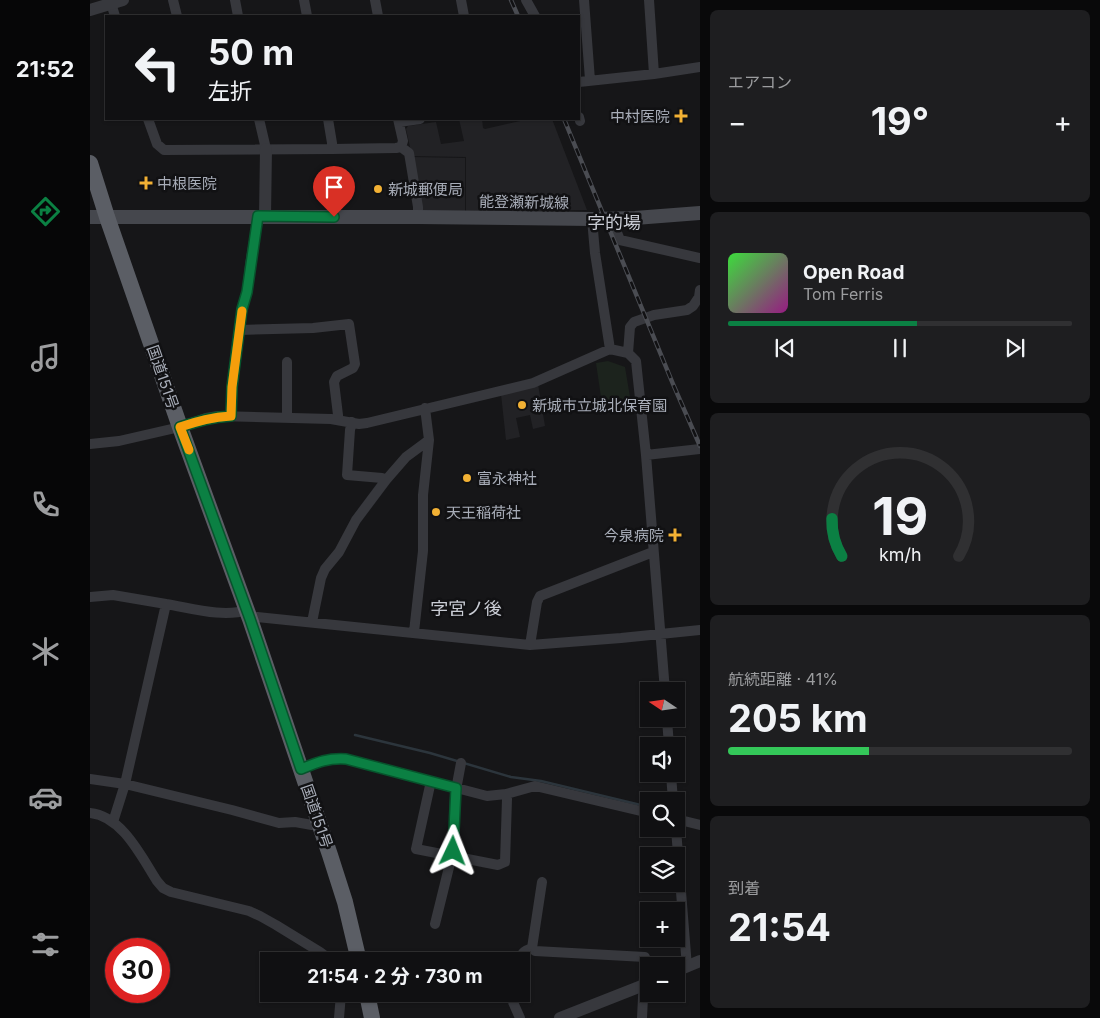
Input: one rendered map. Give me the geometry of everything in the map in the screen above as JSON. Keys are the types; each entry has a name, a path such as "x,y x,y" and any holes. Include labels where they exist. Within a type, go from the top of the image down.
{"highway":[{"name":"国道151号","path":"90,163 180,427 301,769 345,902 357,952"},
{"path":"369,1002 372,1018"}],"main road":[{"name":"能登瀬新城線","path":"90,217 262,216 592,219 700,214"}],"street":[{"path":"173,0 177,15"},
{"path":"235,0 238,15"},
{"path":"304,0 307,15"},
{"path":"375,0 378,15"},
{"path":"461,0 464,15"},
{"path":"526,0 534,15"},
{"path":"584,0 590,80"},
{"path":"649,0 654,74"},
{"path":"90,10 114,1 115,15"},
{"path":"580,82 700,67"},
{"path":"148,120 157,144 164,150 401,147 409,153 418,217"},
{"path":"231,416 232,387 242,309 262,216 266,149 259,120"},
{"path":"328,120 332,149"},
{"path":"399,121 404,141 401,147"},
{"path":"611,218 620,240 700,258"},
{"path":"592,219 595,253 610,349"},
{"path":"628,353 630,327 634,322 654,315 687,310 693,306 699,297 700,290"},
{"path":"239,330 313,328 349,324 355,364 353,368 337,376 334,382 338,420"},
{"path":"90,444 119,441 218,416 338,420 359,424 367,423 533,383 610,349 628,353 636,361 646,456 664,682"},
{"path":"287,362 287,418"},
{"path":"414,632 423,560 423,496 429,440 425,408"},
{"path":"352,422 347,474 386,480"},
{"path":"312,622 321,578 325,569 339,552 356,520 406,457 429,440"},
{"path":"646,456 700,449"},
{"path":"530,645 537,602 540,596 653,552"},
{"path":"90,597 113,595 223,614 240,613 257,617 530,645 700,630"},
{"path":"114,822 125,784 166,604"},
{"path":"301,769 333,758 346,759 487,796 506,794 535,786 640,811"},
{"path":"435,924 452,856 456,788 461,763"},
{"path":"90,779 125,784 279,823 295,822 312,825 319,823"},
{"path":"431,781 416,849 498,865 505,862 506,794"},
{"path":"90,813 104,816 120,827 163,888 171,892 249,911 320,952"},
{"path":"685,821 700,825"},
{"path":"676,837 681,957"},
{"path":"532,948 542,882"},
{"path":"523,952 532,948"},
{"path":"532,948 535,951 645,957"},
{"path":"685,968 700,961"},
{"path":"560,1018 640,986"},
{"path":"339,1018 340,1002"},
{"path":"513,1002 520,1018"},
{"path":"642,1018 644,1002"}],"shaded area":[{"path":"459,120 482,120 483,128 485,129 525,120 552,120 587,210 466,212 466,157 412,156 406,129 408,126 436,122 441,144 464,141"},
{"path":"412,157 465,158 465,212 422,211"},
{"path":"608,361 625,367 631,403 602,404 596,363"},
{"name":"新城市立城北保育園","path":"538,384 545,426 533,429 530,415 516,418 520,437 506,440 501,394"}],"waterway":[{"path":"355,735 430,753 511,777 541,781 640,805"}],"railway":[{"path":"511,0 518,15"},
{"path":"564,120 700,446"}],"slow traffic":[{"path":"189,450 180,427 206,418 231,416 232,387 242,311"}],"place":[{"name":"中村医院","path":"681,116"},
{"name":"中根医院","path":"146,183"},
{"name":"新城郵便局","path":"378,189"},
{"name":"新城市立城北保育園","path":"522,405"},
{"name":"富永神社","path":"467,478"},
{"name":"天王稲荷社","path":"436,512"},
{"name":"今泉病院","path":"675,535"}],"district":[{"name":"字的場","path":"614,222"},
{"name":"字宮ノ後","path":"466,608"}],"route":[{"path":"334,217 258,216 247,292 242,309 232,387 231,416 206,418 180,427 250,619 301,769 333,758 346,759 456,788 453,851"}]}
